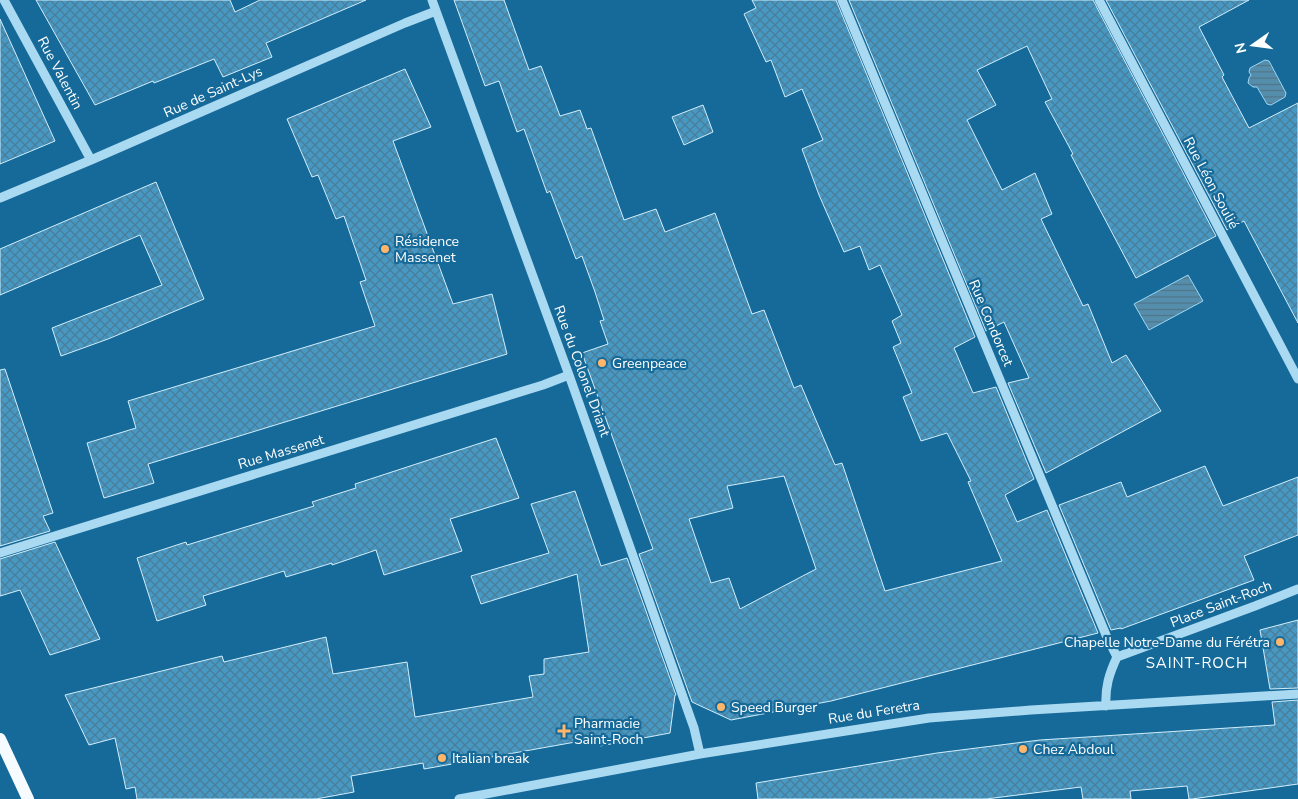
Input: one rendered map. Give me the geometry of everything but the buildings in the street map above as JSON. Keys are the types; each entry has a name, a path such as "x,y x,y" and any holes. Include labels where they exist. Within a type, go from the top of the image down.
{"main road":[{"path":"0,739 28,799"}],"street":[{"name":"Rue Valentin","path":"4,0 91,160"},
{"name":"Rue du Colonel Driant","path":"432,0 569,375 694,728 700,754"},
{"name":"Rue Condorcet","path":"842,0 1117,656"},
{"name":"Rue Léon Soulié","path":"1099,0 1298,379"},
{"name":"Rue de Saint-Lys","path":"0,198 436,11"},
{"name":"Rue Massenet","path":"0,553 543,385 569,375"},
{"name":"Place Saint-Roch","path":"1117,656 1298,589"},
{"path":"1106,706 1105,692 1109,673 1117,656"},
{"name":"Rue du Feretra","path":"459,799 700,754 929,718 1298,694"}],"water":[{"path":"1265,60 1269,61 1286,93 1285,97 1271,105 1267,104 1257,87 1253,87 1248,83 1251,75 1249,72 1250,68"},
{"path":"1188,275 1203,301 1149,330 1134,304"}],"place":[{"name":"Résidence Massenet","path":"385,249"},
{"name":"Greenpeace","path":"602,363"},
{"name":"Chapelle Notre-Dame du Férétra","path":"1280,642"},
{"name":"Speed Burger","path":"721,707"},
{"name":"Pharmacie Saint-Roch","path":"564,731"},
{"name":"Chez Abdoul","path":"1023,749"},
{"name":"Italian break","path":"442,758"}],"district":[{"name":"SAINT-ROCH","path":"1197,663"}]}
